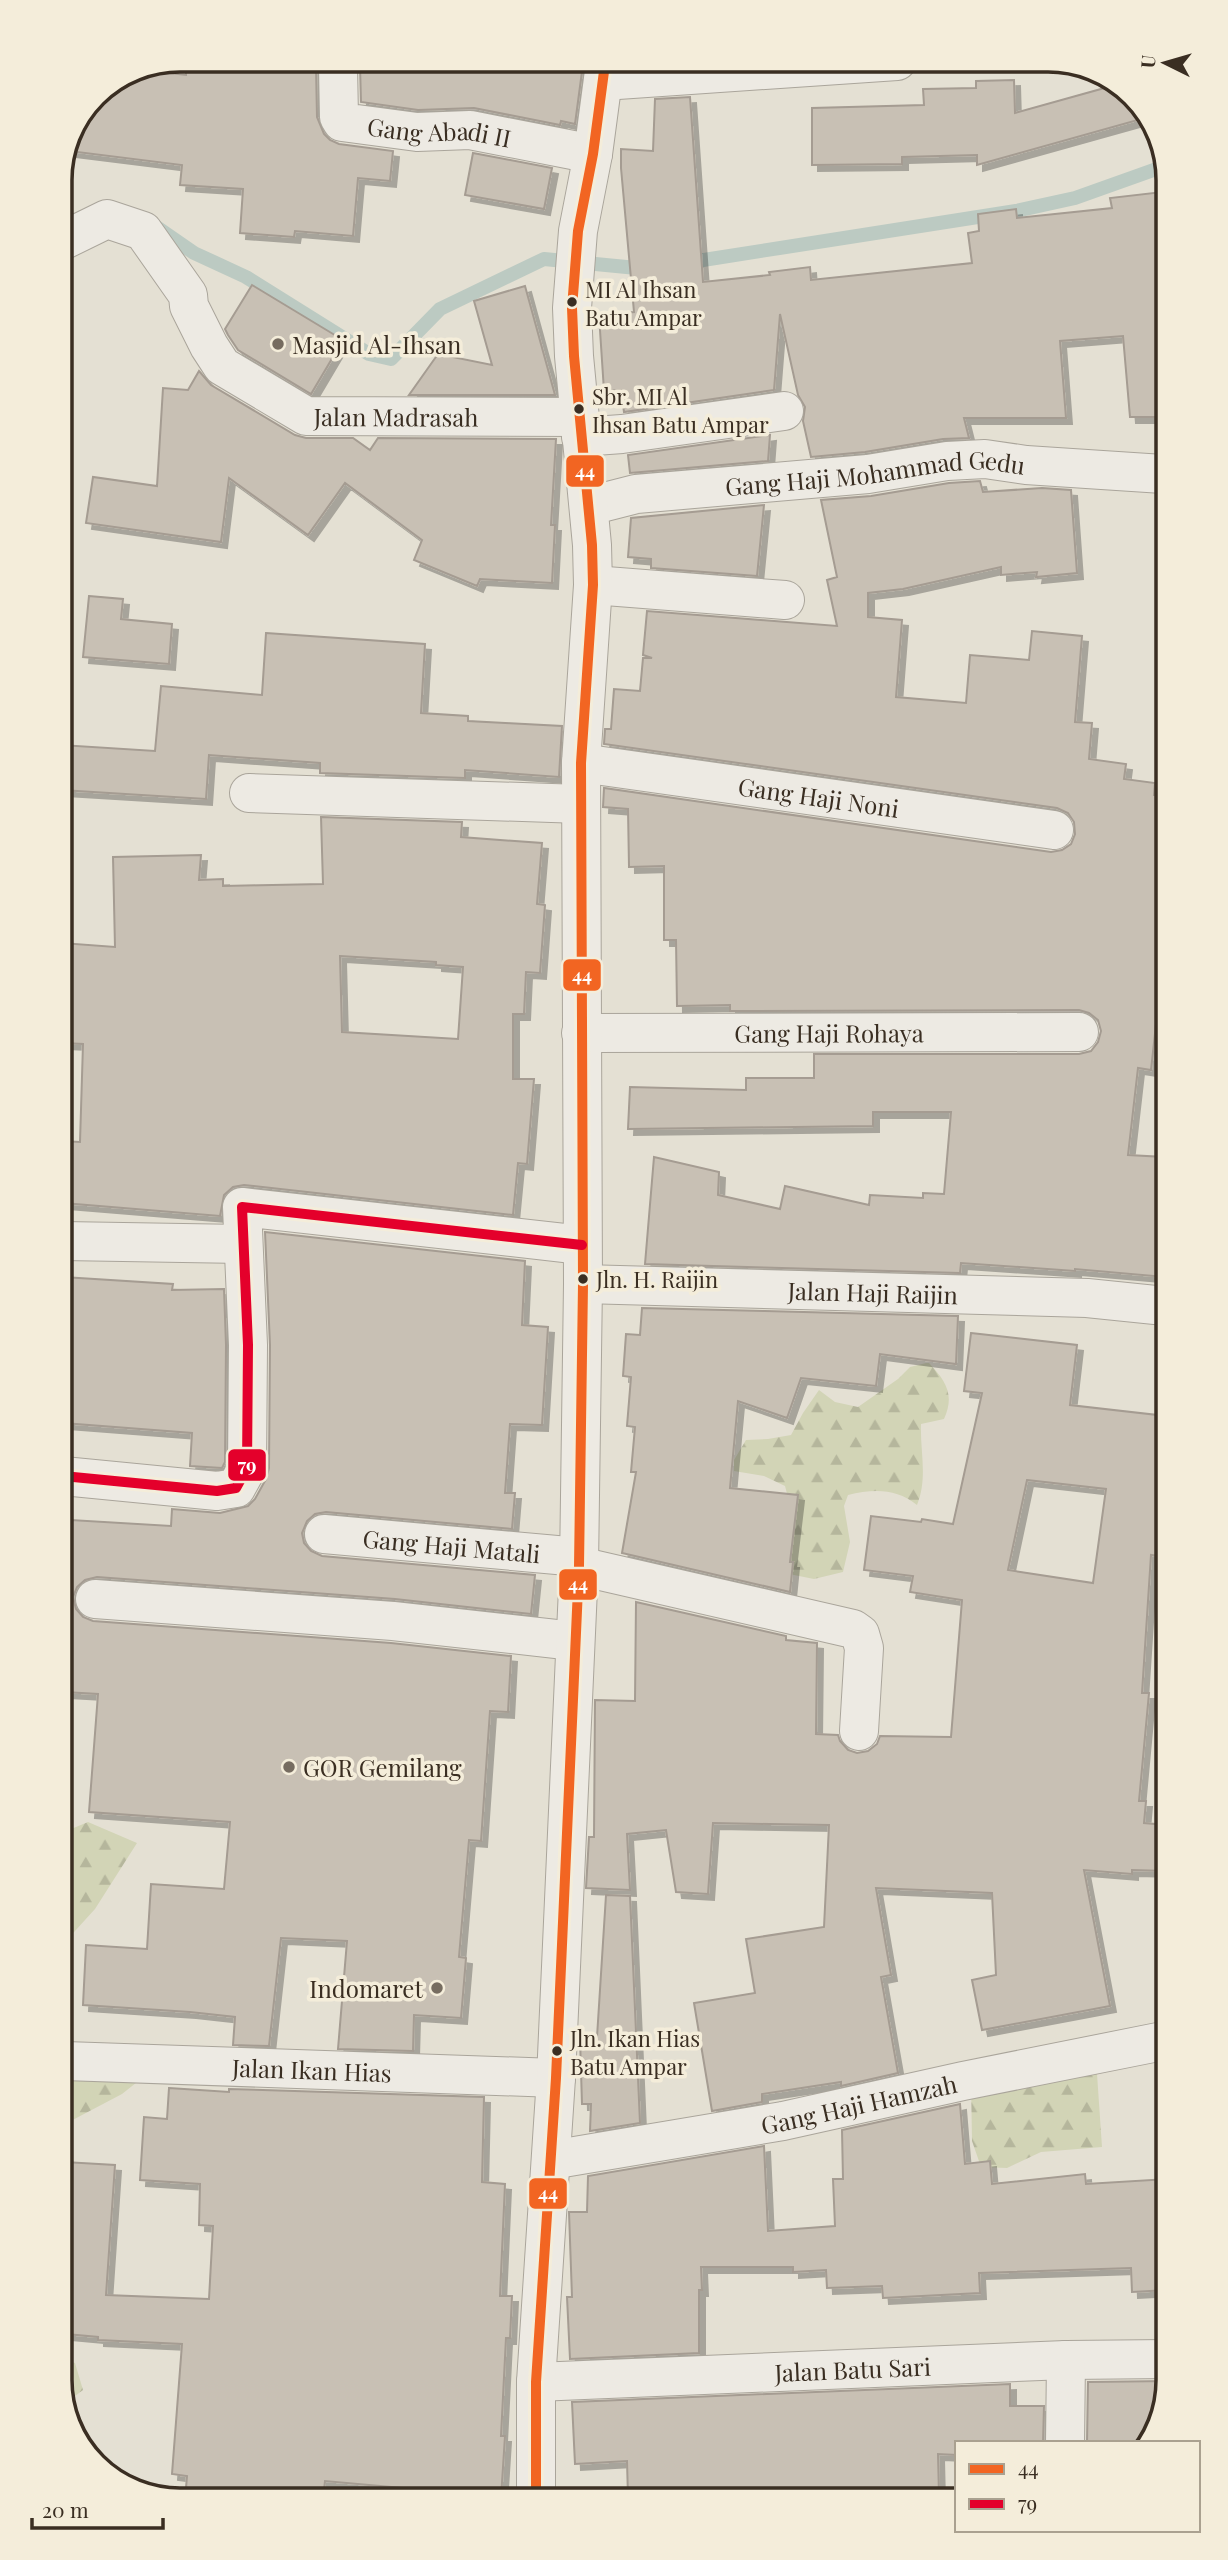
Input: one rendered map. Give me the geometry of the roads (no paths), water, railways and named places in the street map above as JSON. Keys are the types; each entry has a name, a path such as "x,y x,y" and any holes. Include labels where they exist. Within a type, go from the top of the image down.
{"street":[{"name":"Gang Abadi II","path":"338,72 338,117 342,122 417,132 470,130 593,154"},
{"path":"536,2488 536,2382 556,2078 579,1561 583,1284 581,764 593,585 572,308 578,231 593,154 604,73 628,72"},
{"name":"Jalan Madrasah","path":"72,236 107,219 143,231 188,295 189,306 222,366 306,416 580,427 622,434 784,411"},
{"name":"Gang Haji Mohammad Gedu","path":"589,506 636,494 868,474 947,461 985,459 1026,465 1156,474"},
{"path":"593,585 785,600"},
{"name":"Gang Haji Noni","path":"581,764 1055,830"},
{"path":"249,793 581,804"},
{"name":"Gang Haji Rohaya","path":"581,1033 1079,1032"},
{"path":"72,1477 217,1491 236,1488 247,1468 248,1345 242,1207 582,1245"},
{"path":"72,1241 243,1244"},
{"name":"Jalan Haji Raijin","path":"583,1284 1087,1298 1156,1305"},
{"name":"Gang Haji Matali","path":"324,1534 579,1561 853,1629 860,1634 863,1648 859,1731"},
{"path":"95,1600 393,1621 574,1641"},
{"name":"Gang Haji Hamzah","path":"551,2160 783,2121 1156,2042"},
{"name":"Jalan Ikan Hias","path":"72,2060 556,2078"},
{"name":"Jalan Batu Sari","path":"536,2382 1066,2360 1156,2359"},
{"path":"1065,2441 1066,2360"}],"waterway":[{"path":"684,263 1016,211 1075,198 1155,169"},
{"path":"155,226 194,253 246,277 369,354 391,359 440,309 544,259 647,269"}],"place":[{"name":"MI Al Ihsan Batu Ampar","path":"572,302"},
{"name":"Masjid Al-Ihsan","path":"278,344"},
{"name":"Sbr. MI Al Ihsan Batu Ampar","path":"579,409"},
{"name":"Jln. H. Raijin","path":"583,1279"},
{"name":"GOR Gemilang","path":"289,1767"},
{"name":"Indomaret","path":"437,1988"},
{"name":"Jln. Ikan Hias Batu Ampar","path":"557,2051"}]}
